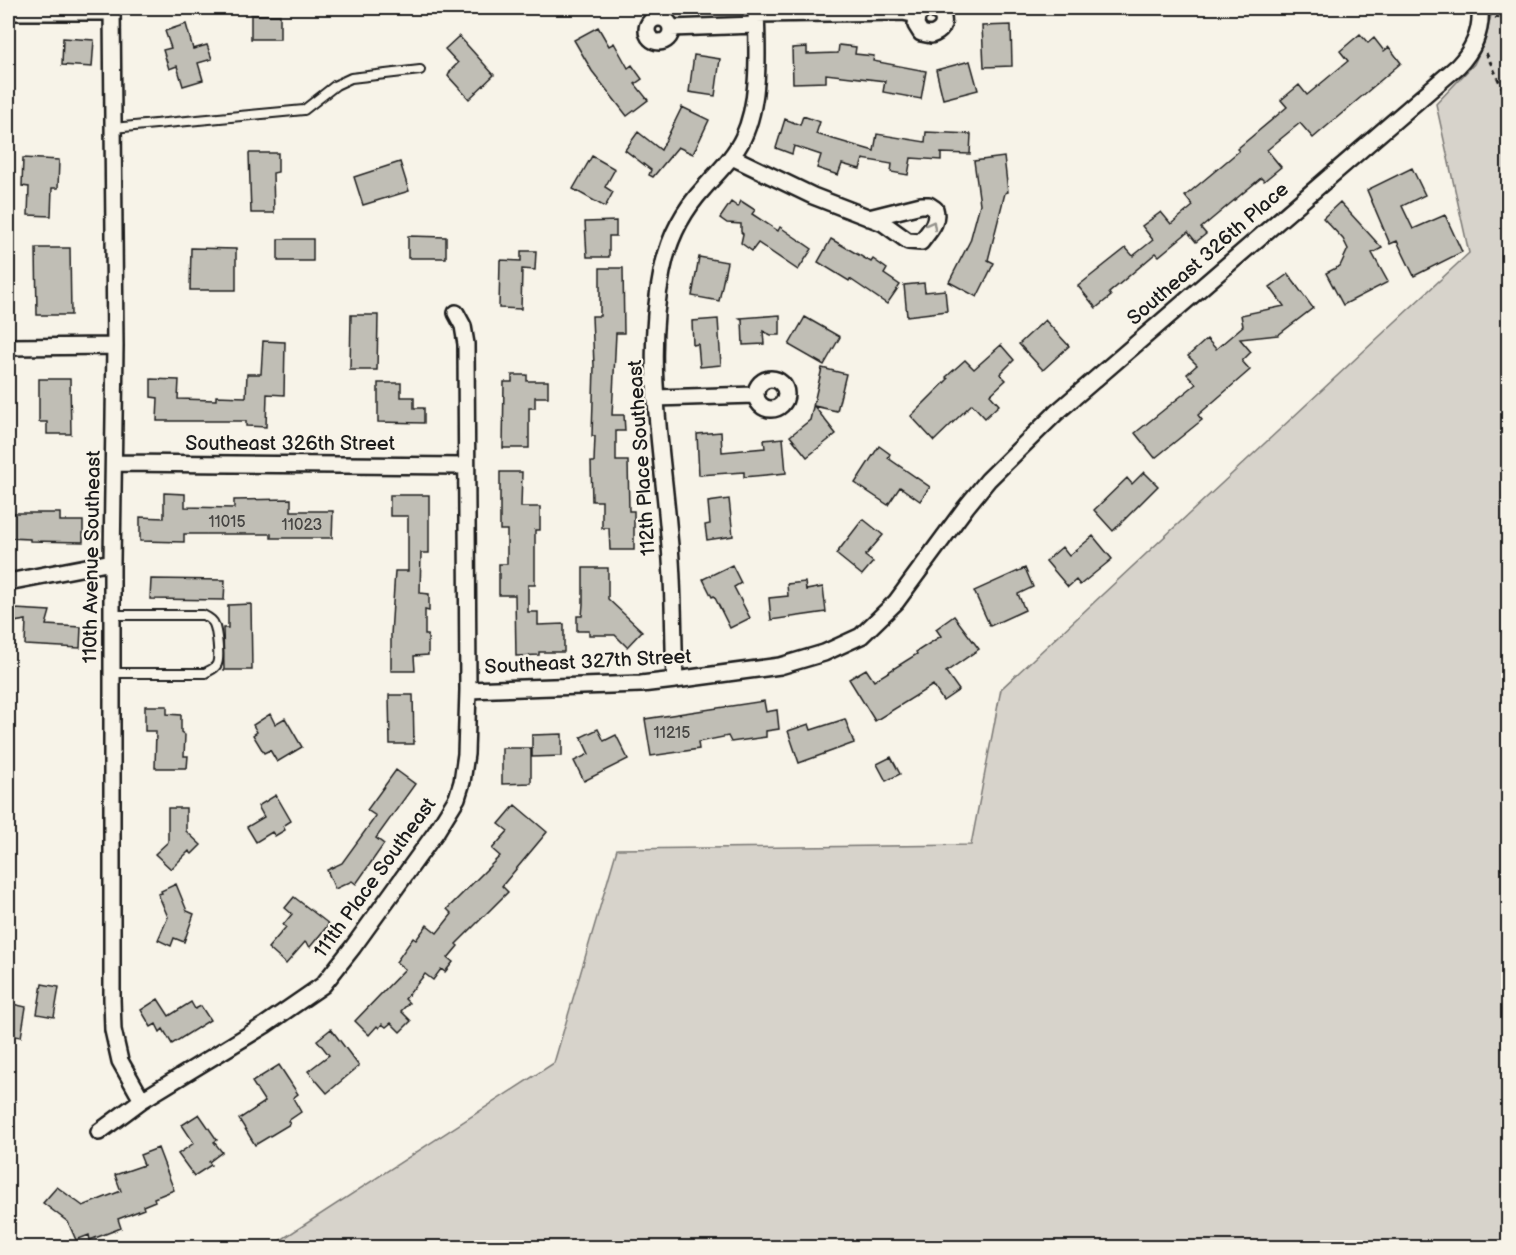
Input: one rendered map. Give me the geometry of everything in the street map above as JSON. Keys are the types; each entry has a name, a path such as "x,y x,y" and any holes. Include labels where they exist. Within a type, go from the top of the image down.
{"street":[{"path":"922,11 916,20 918,29 926,35 935,34 942,27 943,19 939,11 932,8"},
{"path":"1478,35 1480,8"},
{"path":"8,12 112,10"},
{"name":"110th Avenue Southeast","path":"112,10 115,346 112,562 113,1030 120,1061 142,1100"},
{"path":"671,27 756,15 922,11"},
{"name":"112th Place Southeast","path":"675,680 670,537 655,398 657,305 668,249 678,224 703,189 732,157 746,131 753,105 756,15"},
{"name":"Southeast 326th Place","path":"966,507 1011,456 1056,413 1458,66 1470,53 1478,35"},
{"path":"732,157 813,196 869,218"},
{"name":"111th Place Southeast","path":"99,1132 142,1100 265,1025 323,985 436,832 457,798 466,754 468,690 466,344 456,313"},
{"path":"8,347 115,346"},
{"path":"655,398 755,395"},
{"name":"Southeast 326th Street","path":"114,464 466,466"},
{"name":"Southeast 327th Street","path":"468,690 641,684 780,666 824,653 861,636 896,602 966,507"},
{"path":"8,582 112,562"}],"lane":[{"path":"113,128 304,110 336,85 351,78 420,70"},
{"path":"112,615 203,615 211,619 214,624 219,653 218,662 213,669 205,673 112,673"}],"path":[{"path":"1478,35 1509,100"}],"shaded area":[{"path":"1492,11 1508,11 1508,1247 270,1247 554,1063 617,849 971,845 1001,689 1469,253 1436,104 1474,64 1485,41"}],"building":[{"path":"251,15 280,15 280,39 251,39"},
{"path":"186,24 193,49 207,45 212,59 198,63 203,80 183,86 177,66 169,69 163,50 171,48 165,31"},
{"path":"1011,25 1012,66 984,67 982,26"},
{"path":"598,27 609,46 614,43 628,68 632,65 642,79 635,84 648,100 627,116 592,71 574,40"},
{"path":"1360,34 1368,43 1374,38 1384,51 1389,47 1401,63 1313,138 1300,123 1267,150 1281,167 1264,181 1261,178 1201,228 1206,234 1196,242 1188,232 1159,256 1156,253 1109,293 1111,296 1096,308 1078,286 1126,248 1133,256 1153,240 1142,226 1161,212 1171,224 1193,206 1185,196 1287,107 1281,100 1299,85 1307,95 1348,61 1340,51"},
{"path":"459,36 494,75 469,99 448,76 458,63 445,49"},
{"path":"63,38 94,40 92,67 62,65"},
{"path":"839,45 856,47 855,54 874,56 873,61 926,71 921,99 883,92 885,81 826,74 826,82 793,83 792,48 807,47 807,54 838,53"},
{"path":"694,55 720,59 715,96 689,92"},
{"path":"970,61 978,90 943,99 936,70"},
{"path":"682,107 709,120 693,154 678,147 653,177 649,175 651,170 625,150 638,132 661,150"},
{"path":"803,116 820,122 816,134 874,151 877,134 925,142 926,132 971,134 970,154 941,153 941,160 911,158 908,175 891,172 892,164 863,159 860,169 842,164 838,175 817,168 821,155 794,146 792,154 776,148 785,119 800,125"},
{"path":"249,153 278,153 278,172 273,173 274,213 251,213"},
{"path":"592,156 615,169 605,187 613,192 605,207 573,189"},
{"path":"1004,157 1008,192 1005,193 988,260 994,263 977,297 949,282 970,241 980,204 974,161"},
{"path":"23,158 59,160 58,188 52,188 51,216 28,215 29,187 22,186"},
{"path":"400,162 409,191 363,205 354,177"},
{"path":"1412,168 1425,195 1402,206 1413,229 1445,215 1462,252 1414,276 1397,241 1390,244 1367,190"},
{"path":"741,201 755,210 752,214 778,231 780,227 812,249 798,270 758,243 752,251 741,243 743,234 741,224 727,223 720,218 731,202 738,207"},
{"path":"1340,202 1382,248 1372,253 1388,282 1343,305 1326,273 1340,266 1348,249 1343,239 1323,218"},
{"path":"616,221 616,236 609,236 609,257 587,257 585,222"},
{"path":"408,236 446,237 446,258 408,258"},
{"path":"278,239 313,239 313,261 278,261"},
{"path":"831,239 871,262 873,259 887,269 884,274 900,285 887,304 850,279 849,281 818,262"},
{"path":"36,248 70,248 71,315 37,315"},
{"path":"191,248 236,249 236,290 190,290"},
{"path":"521,251 536,251 535,270 522,269 521,309 499,308 500,260 521,261"},
{"path":"699,257 727,262 719,301 692,296"},
{"path":"600,268 623,268 624,333 616,333 612,415 624,415 625,431 616,431 616,461 628,461 629,511 634,511 634,550 610,550 609,528 602,528 602,501 592,501 591,462 594,462 595,436 592,436 594,366 592,316 600,316"},
{"path":"1288,274 1313,308 1278,335 1240,339 1251,352 1242,361 1250,370 1198,415 1202,420 1155,458 1135,433 1196,384 1187,374 1197,365 1188,356 1207,339 1216,349 1243,326 1241,315 1284,306 1270,287"},
{"path":"924,283 925,292 945,290 947,311 907,316 904,285"},
{"path":"351,315 378,315 377,370 350,370"},
{"path":"780,315 780,335 771,335 763,331 764,344 743,345 742,319 740,318"},
{"path":"805,317 840,337 824,365 789,345"},
{"path":"718,319 721,365 700,367 698,344 693,345 692,321"},
{"path":"1045,320 1069,346 1043,370 1019,344"},
{"path":"263,341 285,342 284,395 267,394 266,427 246,426 246,421 157,421 158,398 151,397 151,379 179,380 178,399 216,400 216,396 246,397 247,374 261,374"},
{"path":"1001,345 1014,360 1000,374 1006,380 990,395 999,405 985,418 972,404 934,441 911,416 948,379 946,377 965,360 974,369"},
{"path":"822,368 846,374 837,411 814,406 836,434 807,457 790,436 810,420"},
{"path":"512,375 527,375 527,381 548,381 548,397 535,397 535,408 529,408 529,448 503,448 504,382 512,382"},
{"path":"39,379 70,379 71,434 47,434 47,422 39,422"},
{"path":"378,383 401,383 401,397 414,397 414,408 424,408 424,423 378,422"},
{"path":"721,432 722,452 765,448 764,440 783,438 786,473 744,477 744,472 699,475 697,434"},
{"path":"879,446 890,454 888,458 930,487 920,501 900,487 888,505 855,483"},
{"path":"500,472 522,472 521,507 540,507 540,530 535,530 535,585 528,585 528,612 538,612 538,625 564,624 564,652 539,652 539,655 516,656 515,595 499,595 499,564 507,564 507,530 500,530"},
{"path":"1144,472 1158,486 1113,531 1094,510 1127,478 1132,484"},
{"path":"164,493 185,494 185,507 234,508 234,500 291,499 291,511 333,511 332,538 271,538 271,534 184,534 184,542 140,541 140,517 164,518"},
{"path":"390,495 429,495 429,553 421,553 420,593 429,594 429,611 425,610 428,655 414,656 415,671 391,671 395,571 408,571 408,516 390,516"},
{"path":"729,499 733,536 707,540 705,525 710,524 708,502"},
{"path":"8,513 60,513 60,521 83,521 83,542 30,541 30,539 8,538"},
{"path":"863,519 883,535 865,556 873,562 862,575 836,554"},
{"path":"1093,536 1112,559 1080,585 1076,580 1068,587 1046,561 1062,547 1069,556"},
{"path":"732,565 741,583 734,587 750,618 730,628 703,579"},
{"path":"583,568 608,568 608,599 642,631 627,647 615,635 589,635 589,631 577,631 577,616 582,616"},
{"path":"1025,568 1033,587 1018,594 1025,610 990,626 974,591"},
{"path":"151,579 225,580 224,600 150,599"},
{"path":"805,582 806,590 823,587 826,612 771,620 769,598 788,596 787,584"},
{"path":"251,604 252,670 224,670 223,628 228,628 228,605"},
{"path":"8,610 50,611 46,625 81,627 80,648 25,645 26,620 8,623"},
{"path":"954,616 979,649 946,672 959,690 943,701 933,685 875,721 849,679 866,669 874,681 941,636 936,629"},
{"path":"389,695 413,695 414,744 390,744"},
{"path":"764,701 766,712 777,710 779,729 766,731 766,737 731,742 728,736 698,742 699,749 651,756 645,719"},
{"path":"145,706 167,706 167,714 181,715 181,732 185,735 184,756 188,756 187,768 155,768 156,731 145,731"},
{"path":"270,714 275,724 285,718 302,747 277,762 270,750 264,753 253,735 257,732 253,725"},
{"path":"845,719 854,743 799,763 788,731 809,724 811,730"},
{"path":"598,729 604,741 616,735 628,759 584,781 574,761 589,754 581,737"},
{"path":"562,734 562,756 532,757 532,735"},
{"path":"502,748 531,748 531,783 502,784"},
{"path":"891,757 900,774 886,781 877,764"},
{"path":"396,770 415,784 376,838 384,844 356,884 352,881 335,889 327,870 342,863 376,816 367,810"},
{"path":"276,795 291,821 283,826 285,830 275,836 272,832 256,842 247,827 264,817 258,806"},
{"path":"515,805 547,832 502,886 508,892 456,944 458,946 448,958 453,962 445,972 441,969 433,980 425,974 405,999 409,1003 401,1011 411,1021 400,1032 391,1023 386,1027 382,1024 379,1028 377,1026 369,1035 355,1021 405,969 396,962 413,938 416,940 427,925 437,933 452,914 447,909 500,856 492,849 508,831 499,824"},
{"path":"168,808 186,808 186,831 201,845 192,854 189,851 171,869 155,854 168,842"},
{"path":"176,884 187,911 194,914 184,942 174,938 171,946 158,940 168,917 158,894"},
{"path":"294,897 329,924 310,947 305,942 286,964 268,948 286,927 283,925 292,914 285,908"},
{"path":"42,984 59,987 54,1017 37,1014"},
{"path":"158,999 169,1016 191,1002 195,1009 201,1006 210,1020 172,1044 163,1029 160,1032 156,1024 151,1027 141,1010"},
{"path":"8,1003 26,1007 21,1037 8,1035"},
{"path":"331,1029 359,1066 327,1093 308,1071 329,1055 317,1040"},
{"path":"279,1065 298,1094 293,1098 301,1112 288,1121 290,1124 255,1145 239,1119 265,1102 252,1082"},
{"path":"199,1114 217,1140 214,1142 222,1152 209,1162 211,1165 194,1176 178,1154 194,1143 182,1125"},
{"path":"158,1148 174,1190 154,1198 155,1201 143,1206 144,1209 118,1219 121,1228 90,1240 89,1235 76,1240 68,1222 43,1203 57,1187 83,1206 121,1191 115,1175 144,1165 140,1155"}]}
